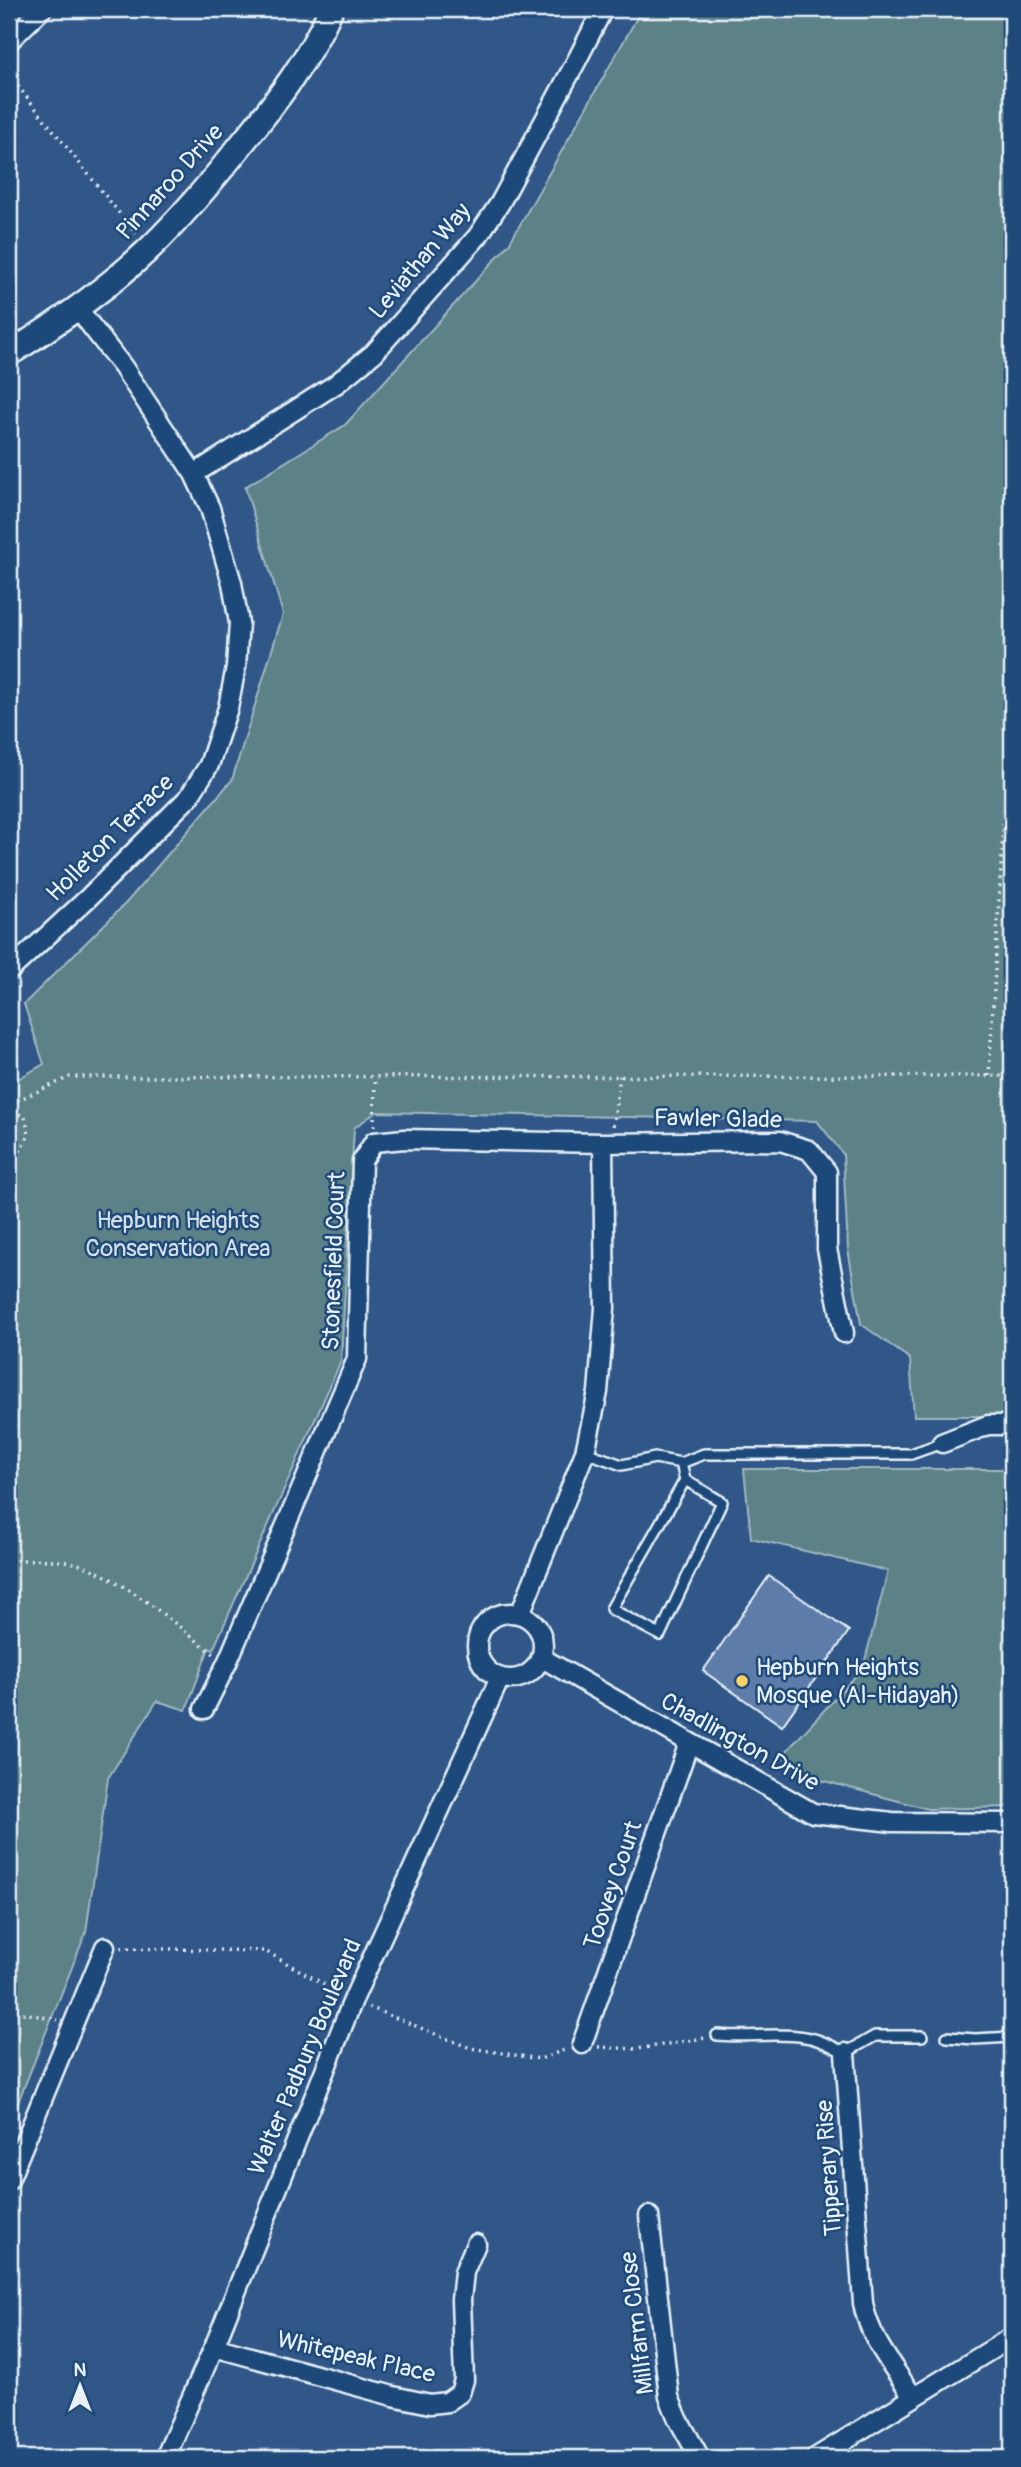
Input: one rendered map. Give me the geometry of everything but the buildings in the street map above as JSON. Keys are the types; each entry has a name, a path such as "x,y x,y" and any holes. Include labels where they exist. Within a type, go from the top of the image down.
{"street":[{"path":"9,41 42,9"},
{"name":"Pinnaroo Drive","path":"9,354 78,309 148,250 202,192 262,119 302,64 331,9"},
{"name":"Leviathan Way","path":"194,474 336,384 374,353 478,236 500,203 603,9"},
{"name":"Holleton Terrace","path":"9,971 88,898 189,797 209,765 229,708 236,667 239,623 223,544 210,508 194,474 123,367 78,309"},
{"path":"374,1143 404,1139 603,1143 605,1308 598,1392 586,1452 520,1614"},
{"name":"Fawler Glade","path":"603,1143 780,1141 809,1150 827,1172 827,1249 844,1332"},
{"name":"Stonesfield Court","path":"204,1709 227,1663 357,1359 362,1161 374,1143"},
{"path":"942,1443 988,1425 1012,1425"},
{"path":"520,1614 531,1619 539,1629 543,1639 542,1658 536,1668 527,1675 516,1679 500,1678 489,1673 481,1664 476,1642 488,1620 498,1615 520,1614"},
{"name":"Chadlington Drive","path":"542,1658 813,1812 892,1822 1012,1823"},
{"name":"Walter Padbury Boulevard","path":"165,2458 214,2347 353,2000 500,1678"},
{"name":"Toovey Court","path":"582,2044 689,1743"},
{"path":"9,2180 105,1947"},
{"name":"Tipperary Rise","path":"845,2053 865,2317 870,2331 913,2397"},
{"name":"Millfarm Close","path":"649,2216 669,2397 700,2458"},
{"name":"Whitepeak Place","path":"214,2347 393,2396 430,2404 447,2402 460,2393 464,2380 461,2300 464,2272 476,2244"},
{"path":"822,2457 913,2397 1012,2337"}],"lane":[{"path":"586,1452 622,1465 655,1458 681,1463 704,1454 911,1454 942,1443"},
{"path":"681,1463 685,1480 611,1609 660,1635 722,1502 685,1480"},
{"path":"717,2035 740,2038 802,2036 823,2042 845,2053 875,2036 922,2036"},
{"path":"947,2037 1012,2037"}],"path":[{"path":"9,75 148,250"},
{"path":"989,1076 1006,778 1012,730"},
{"path":"603,1143 612,1129 620,1076"},
{"path":"11,1103 70,1077 1012,1076"},
{"path":"374,1143 375,1077"},
{"path":"9,1096 17,1113 25,1117 29,1135 12,1166 9,1166"},
{"path":"9,1561 33,1559 82,1565 129,1589 227,1663"},
{"path":"105,1947 265,1951 353,2000 470,2049 540,2059 582,2044 609,2049 637,2049 717,2035"},
{"path":"9,2010 52,2017 71,2025"}],"green space":[{"name":"Hepburn Heights Conservation Area","path":"642,9 1012,9 1012,1416 914,1416 910,1359 861,1324 848,1249 843,1154 817,1121 376,1112 354,1128 341,1361 213,1650 209,1648 186,1710 157,1701 108,1778 86,1932 9,2125 9,1084 44,1064 24,1004 126,903 232,780 283,614 245,487 345,425 509,244"},
{"path":"744,1469 1012,1469 1012,1807 928,1809 821,1780 782,1756 863,1668 888,1571 751,1538"}],"place":[{"name":"Hepburn Heights Mosque (Al-Hidayah)","path":"742,1681"}]}
